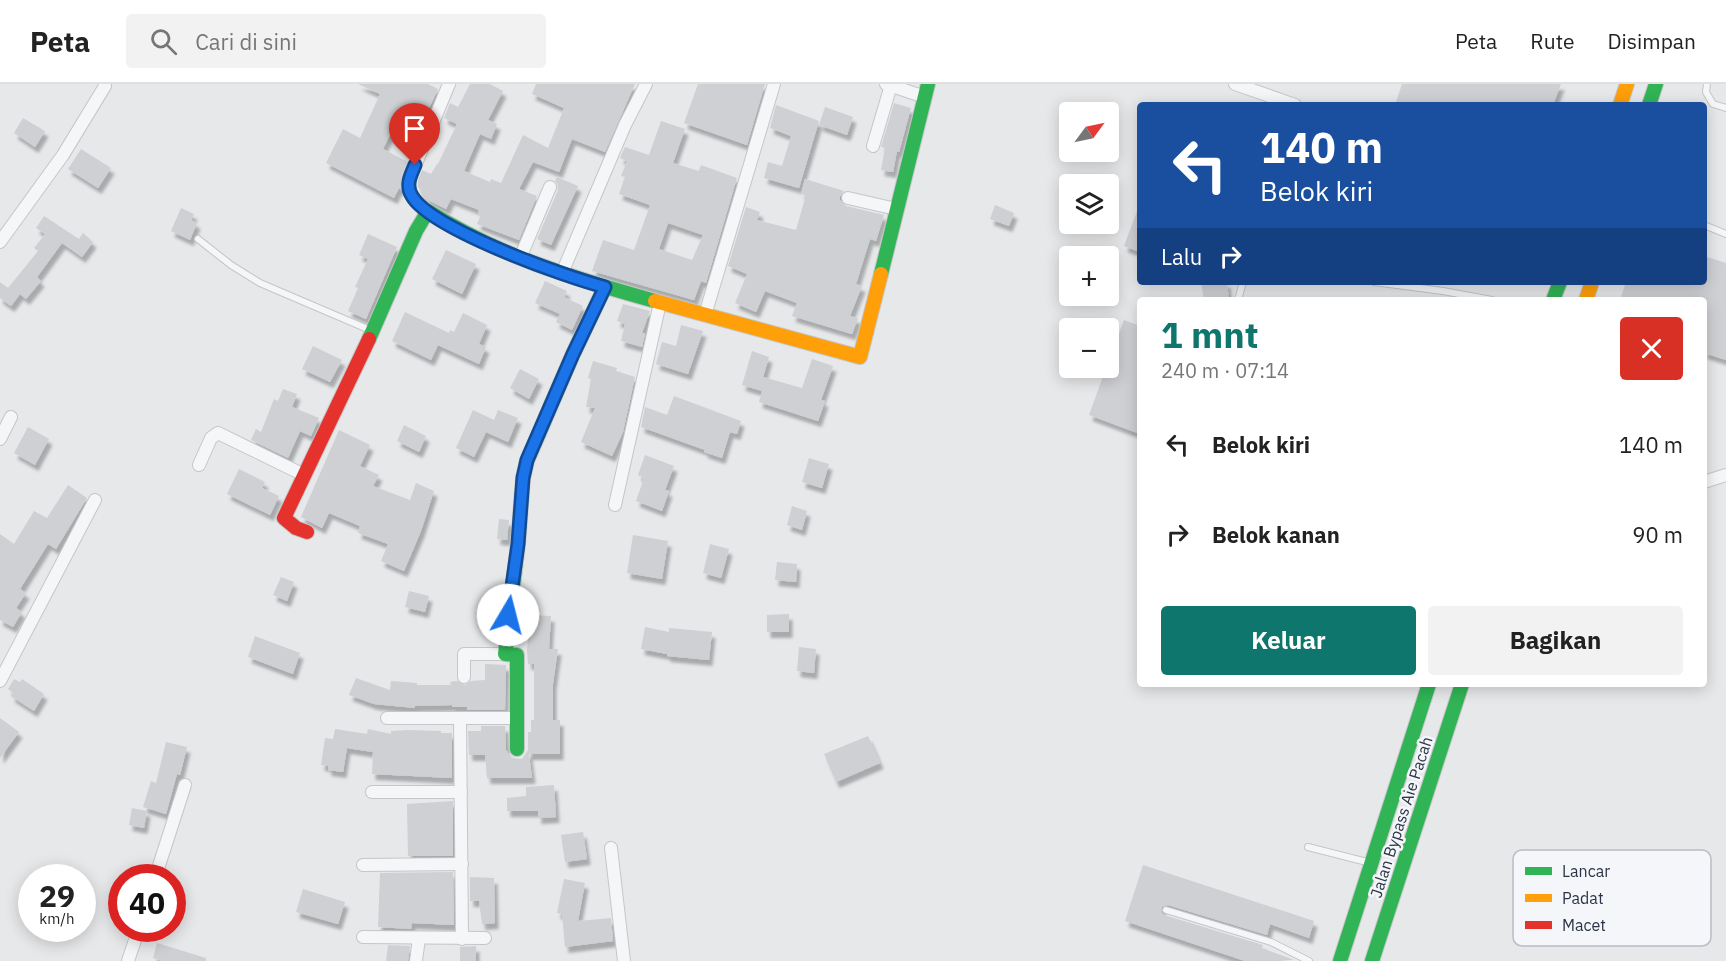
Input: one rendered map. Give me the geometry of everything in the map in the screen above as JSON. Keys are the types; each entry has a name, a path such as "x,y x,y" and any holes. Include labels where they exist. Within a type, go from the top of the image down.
{"main road":[{"path":"1621,102 1627,84"},
{"path":"1650,102 1656,84"},
{"path":"307,532 296,528 284,518 374,332 416,231 428,211 450,227 520,258 562,273 660,303 860,357 927,90"},
{"path":"517,748 517,654 505,654 523,478 527,460 605,287"},
{"path":"1340,961 1375,902 1371,863 1428,687"},
{"name":"Jalan Bypass Aie Pacah","path":"1372,961 1375,902 1461,687"}],"street":[{"path":"428,211 411,195 408,187 449,84"},
{"path":"562,273 625,125 646,84"},
{"path":"705,315 774,84"},
{"path":"1234,84 1286,102"},
{"path":"873,146 889,85 927,90"},
{"path":"0,242 63,155 105,86"},
{"path":"520,258 550,187"},
{"path":"848,198 896,209"},
{"path":"615,505 660,303"},
{"path":"0,440 11,417"},
{"path":"200,465 211,438 218,433 304,475"},
{"path":"1707,482 1726,475"},
{"path":"0,681 95,500"},
{"path":"464,677 464,654 505,654"},
{"path":"387,718 518,718"},
{"path":"460,718 462,939"},
{"path":"160,864 185,785"},
{"path":"372,792 461,792"},
{"path":"611,848 624,961"},
{"path":"363,865 462,864"},
{"path":"363,937 485,938"},
{"path":"416,961 419,938"},
{"path":"128,961 134,942"}],"lane":[{"path":"1707,84 1706,92 1713,104 1726,108"},
{"path":"1707,226 1726,234"},
{"path":"198,239 231,266 260,283 374,332"},
{"path":"1397,285 1475,297"},
{"path":"1308,847 1371,863"},
{"path":"1166,910 1271,942 1309,961"}],"building":[{"path":"358,84 428,84 438,89 422,123 400,113 383,149 408,162 402,177 402,190 399,188 394,198 326,163 343,129 360,138 380,94"},
{"path":"470,84 490,84 503,91 488,120 497,124 491,139 480,134 464,171 490,182 491,179 501,183 523,135 548,148 564,108 532,94 536,84 635,84 605,152 572,139 559,172 533,162 519,189 537,196 519,240 477,224 481,215 478,214 479,210 451,199 446,209 428,200 418,187 422,170 431,174 457,124 444,118 450,103 458,107"},
{"path":"698,84 765,84 747,145 684,123"},
{"path":"1402,84 1561,84 1554,102 1396,102"},
{"path":"894,103 911,108 899,152 897,151 893,172 881,170 885,148 881,147"},
{"path":"776,105 819,121 799,188 764,178 768,162 782,166 791,136 770,128"},
{"path":"825,107 853,117 847,135 819,125"},
{"path":"23,118 45,131 35,147 14,133"},
{"path":"661,121 685,129 673,163 699,171 701,165 737,178 706,283 701,281 694,300 592,271 603,240 634,250 650,205 619,194 625,177 621,176 627,161 620,158 625,147 649,155","holes":["668,223 703,235 692,260 659,249"]},
{"path":"81,149 111,168 98,188 68,169"},
{"path":"557,177 578,186 551,245 537,239 558,190 555,181"},
{"path":"805,179 844,191 840,200 846,206 884,215 876,241 870,239 856,284 862,286 850,316 858,318 852,334 792,316 797,303 765,291 756,312 735,303 747,274 728,266 746,207 760,212 757,220 796,230 806,195 801,194"},
{"path":"995,205 1014,213 1009,226 990,219"},
{"path":"181,208 194,214 191,220 197,223 190,240 171,231"},
{"path":"1137,211 1137,251 1124,246"},
{"path":"44,216 79,239 83,233 93,242 82,257 62,243 37,277 41,281 26,299 20,294 11,306 0,298 0,282 8,288 38,251 34,248 45,234 36,228"},
{"path":"368,234 397,247 366,319 348,311 358,288 355,287 368,259 359,255"},
{"path":"446,250 476,264 462,294 432,279"},
{"path":"1707,257 1726,263 1726,360 1707,354 1707,297 1621,297 1625,285 1707,285"},
{"path":"545,281 567,291 564,297 583,306 572,330 556,322 560,314 535,303"},
{"path":"1202,285 1227,285 1229,297 1204,297"},
{"path":"623,304 650,311 642,333 645,333 642,347 621,341 625,324 617,321"},
{"path":"405,312 449,333 450,330 454,332 463,313 487,325 479,344 486,347 479,364 438,345 431,360 392,341"},
{"path":"1124,320 1137,325 1137,433 1089,415 1102,378 1119,378 1119,333"},
{"path":"681,325 703,331 688,374 656,364 662,342 676,346"},
{"path":"313,346 342,360 330,382 302,369"},
{"path":"752,351 769,357 763,377 802,388 812,359 833,366 821,400 825,401 818,421 759,402 762,391 742,385"},
{"path":"593,361 617,368 616,371 635,377 623,432 612,456 581,442 595,408 586,407 591,379 588,378"},
{"path":"520,369 539,379 529,399 510,388"},
{"path":"283,389 297,394 292,407 319,418 311,436 300,431 288,458 251,440 256,429 261,432 274,399 278,401"},
{"path":"674,396 741,421 737,434 730,432 722,458 641,427 645,407 667,415"},
{"path":"473,410 494,420 498,410 518,418 508,442 486,432 474,457 456,448"},
{"path":"404,425 426,436 419,452 397,441"},
{"path":"28,427 49,439 35,465 14,453"},
{"path":"339,430 370,445 360,466 379,475 373,486 410,500 416,483 434,491 421,531 404,571 381,561 388,544 358,533 360,526 329,513 322,528 301,517"},
{"path":"645,455 674,466 665,490 669,491 662,511 636,501 644,478 638,475"},
{"path":"809,458 829,464 822,488 802,482"},
{"path":"239,469 265,482 262,488 279,496 270,515 227,494"},
{"path":"68,485 87,498 56,549 48,544 20,589 26,593 16,608 22,612 13,627 0,620 0,534 14,544 34,511 47,518"},
{"path":"792,506 807,511 802,530 787,525"},
{"path":"499,519 509,520 507,540 497,539"},
{"path":"633,535 668,541 662,579 627,573"},
{"path":"710,544 729,549 721,578 703,573"},
{"path":"777,562 797,564 796,582 775,580"},
{"path":"281,577 294,582 287,601 273,595"},
{"path":"409,591 429,596 425,612 405,607"},
{"path":"789,614 789,632 767,632 767,615"},
{"path":"530,615 551,616 549,649 558,649 553,684 553,720 560,720 560,754 529,754 532,778 487,778 485,755 469,755 468,731 481,731 481,726 505,726 506,750 511,758 522,759 528,750 528,732 531,732 531,720 534,720 534,664 528,664 527,650"},
{"path":"645,627 669,632 669,628 712,632 709,660 667,656 667,654 641,649"},
{"path":"255,636 300,653 293,674 248,657"},
{"path":"799,647 816,649 814,673 797,671"},
{"path":"485,664 506,665 505,710 467,710 467,707 452,707 452,705 415,706 415,708 374,704 349,695 356,678 390,690 391,681 417,683 417,685 451,685 450,682 457,681 465,685 471,681 485,680"},
{"path":"14,679 20,682 22,679 44,694 34,711 11,696 13,693 8,689"},
{"path":"0,718 19,732 0,758"},
{"path":"335,729 367,734 368,729 391,734 391,731 408,730 452,733 452,778 372,774 373,752 347,748 343,772 328,770 328,766 321,765 325,738 333,739"},
{"path":"868,736 880,763 836,782 824,754"},
{"path":"166,742 187,747 166,814 143,807 151,781 156,783"},
{"path":"554,785 556,817 538,818 538,811 507,811 507,798 526,796 526,787"},
{"path":"453,801 453,856 408,856 407,804"},
{"path":"132,808 147,811 144,828 129,825"},
{"path":"583,832 587,859 565,862 561,835"},
{"path":"1143,865 1314,921 1309,938 1270,924 1267,935 1168,905 1162,907 1161,912 1164,915 1263,945 1262,948 1294,960 1245,961 1125,921"},
{"path":"453,872 454,925 412,923 411,929 378,927 380,873"},
{"path":"470,877 494,878 495,923 482,924 479,901 470,901"},
{"path":"564,879 585,883 578,921 611,918 613,941 565,947 562,914 557,913"},
{"path":"303,889 345,902 338,924 296,912"},
{"path":"157,943 206,958 206,961 162,961 153,958"},
{"path":"388,945 410,946 408,961 386,961"},
{"path":"476,946 476,961 460,961 460,947"}],"traffic: fast":[{"path":"881,274 928,84"},
{"path":"1650,102 1656,84"},
{"path":"369,339 416,231 428,211 482,241 538,265 655,301"},
{"path":"1554,297 1559,285"},
{"path":"517,749 517,655 505,654 523,478 527,461 605,287"},
{"path":"1340,961 1428,687"},
{"path":"1372,961 1461,687"}],"traffic: slow":[{"path":"1621,102 1627,84"},
{"path":"655,301 860,357 881,274"},
{"path":"1587,297 1591,285"}],"traffic: jam":[{"path":"307,532 296,528 284,518 369,339"}],"route":[{"path":"415,165 408,187 411,195 450,227 520,258 605,287 527,460 508,615"}]}
